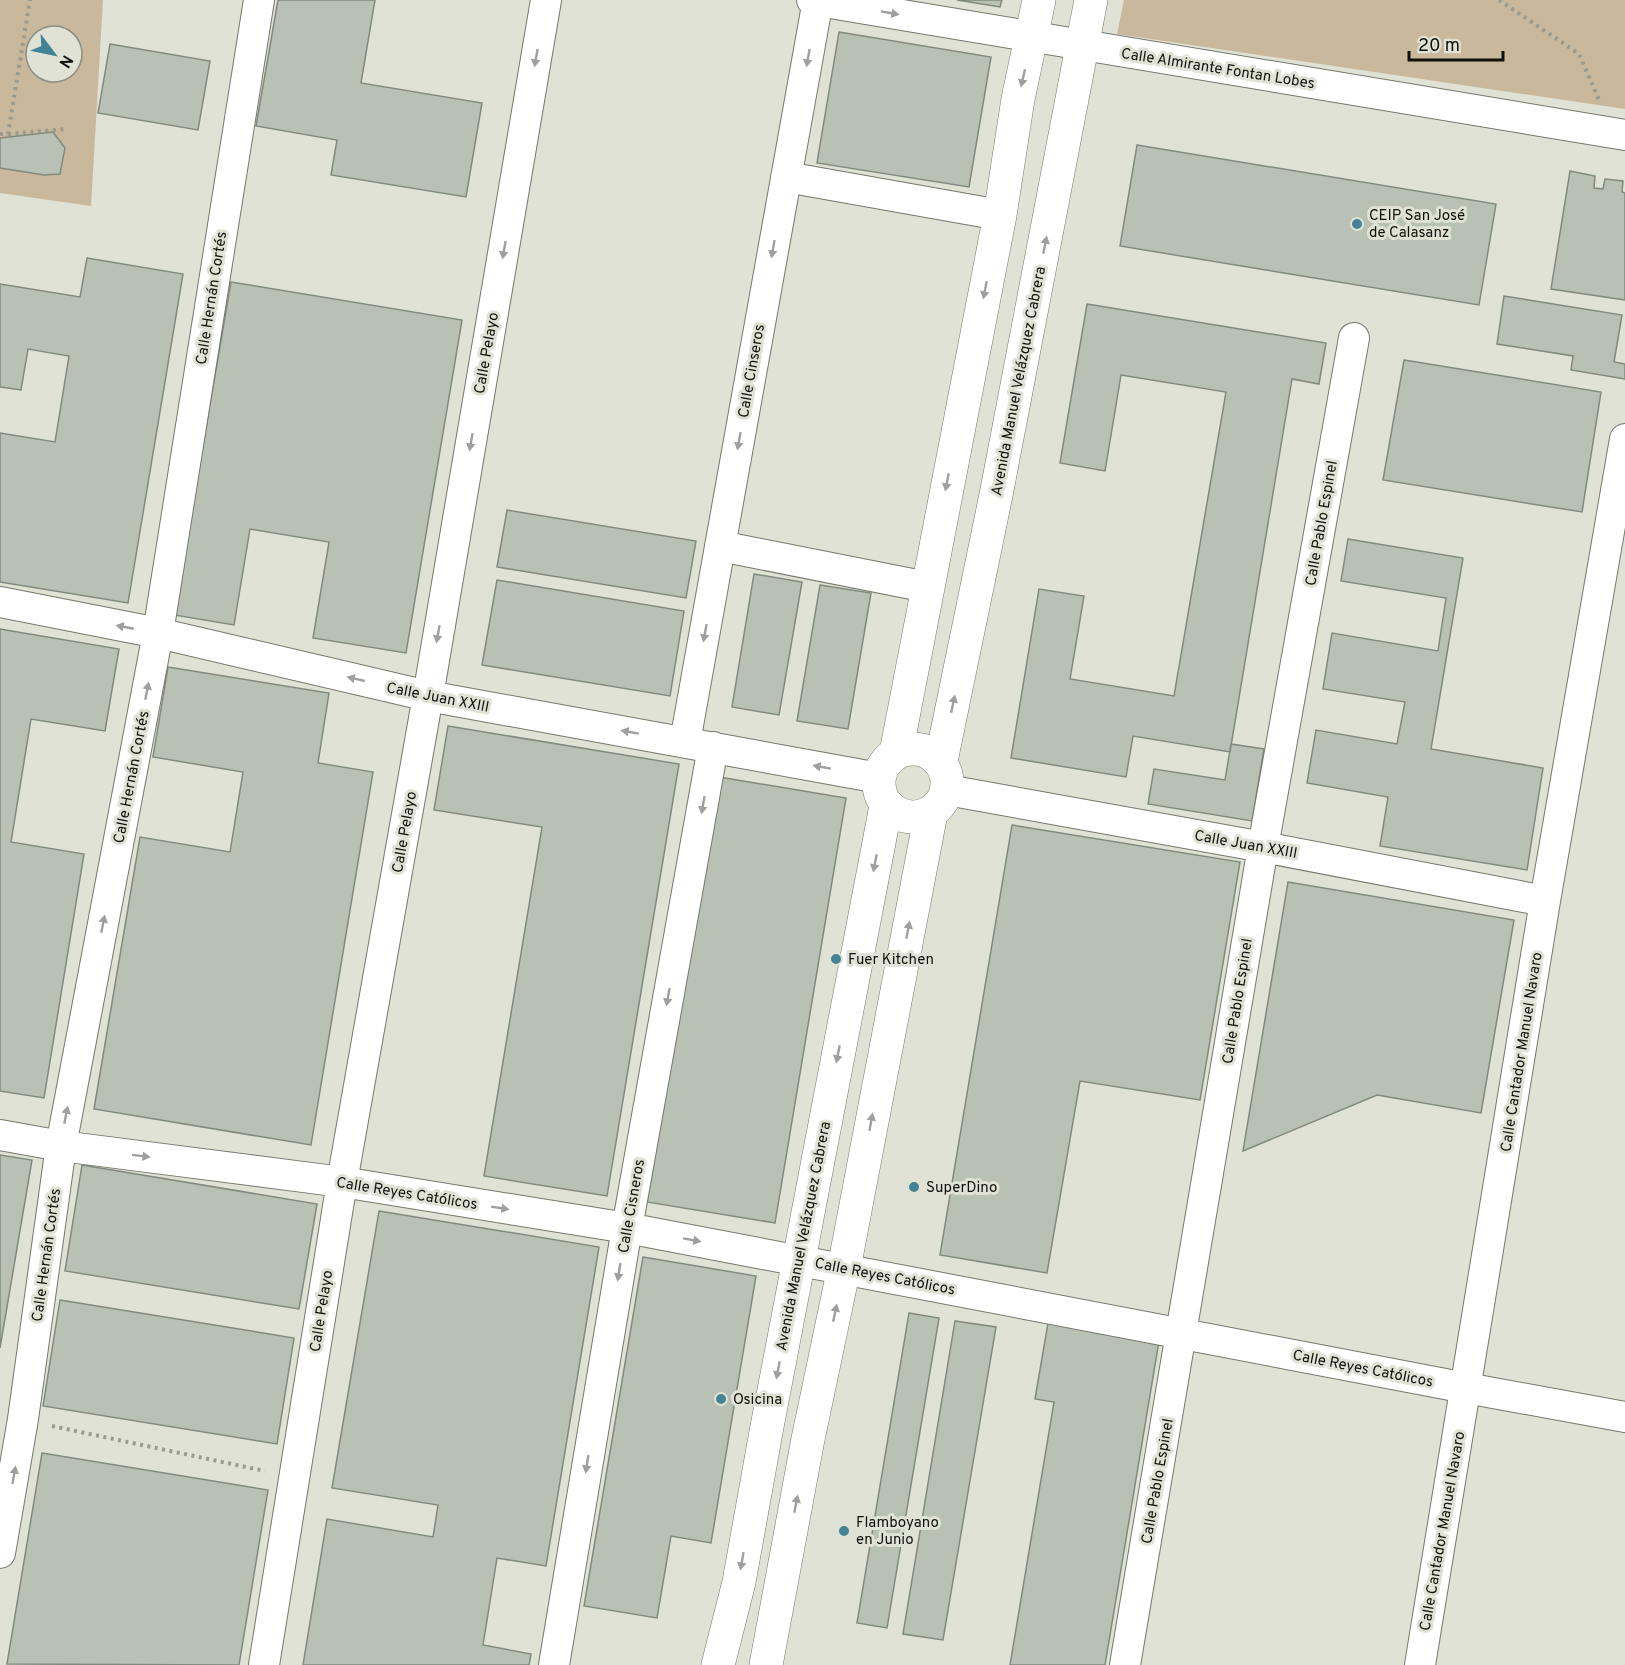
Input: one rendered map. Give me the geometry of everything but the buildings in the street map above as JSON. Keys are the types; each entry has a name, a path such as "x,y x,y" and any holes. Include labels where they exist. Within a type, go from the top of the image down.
{"main road":[{"name":"Avenida Manuel Velázquez Cabrera","path":"718,1665 739,1582 887,779 1000,215 1018,99 1039,0"},
{"name":"Avenida Manuel Velázquez Cabrera","path":"766,1665 808,1439 939,788 1091,0"},
{"path":"907,749 918,749 929,752 939,788 909,818 897,814 887,779 907,749"}],"street":[{"name":"Calle Hernán Cortés","path":"0,1553 23,1419 61,1146 158,633 259,0"},
{"name":"Calle Pelayo","path":"264,1665 342,1182 428,696 546,0"},
{"name":"Calle Almirante Fontan Lobes","path":"816,0 1032,38 1625,135"},
{"name":"Calle Cinseros","path":"699,745 720,546 816,0"},
{"path":"786,177 1000,215"},
{"name":"Calle Pablo Espinel","path":"1125,1665 1263,847 1354,338"},
{"name":"Calle Cantador Manuel Navaro","path":"1420,1665 1545,901 1625,439"},
{"path":"720,546 927,587"},
{"name":"Calle Juan XXIII","path":"0,602 158,633 428,696 887,779"},
{"name":"Calle Cisneros","path":"554,1665 627,1228 699,745"},
{"name":"Calle Juan XXIII","path":"939,788 1545,901"},
{"name":"Calle Reyes Católicos","path":"0,1135 61,1146 342,1182 627,1228 1625,1417"}],"path":[{"path":"8,134 30,0"},
{"path":"1499,0 1579,54 1601,105"},
{"path":"0,134 66,129"},
{"path":"23,1419 295,1478"}],"shaded area":[{"path":"0,0 103,0 91,206 0,193"},
{"path":"1124,0 1625,0 1625,109 1117,34"}],"place":[{"name":"CEIP San José de Calasanz","path":"1357,224"},
{"name":"Fuer Kitchen","path":"836,959"},
{"name":"SuperDino","path":"914,1187"},
{"name":"Osicina","path":"721,1399"},
{"name":"Flamboyano en Junio","path":"844,1531"}]}
